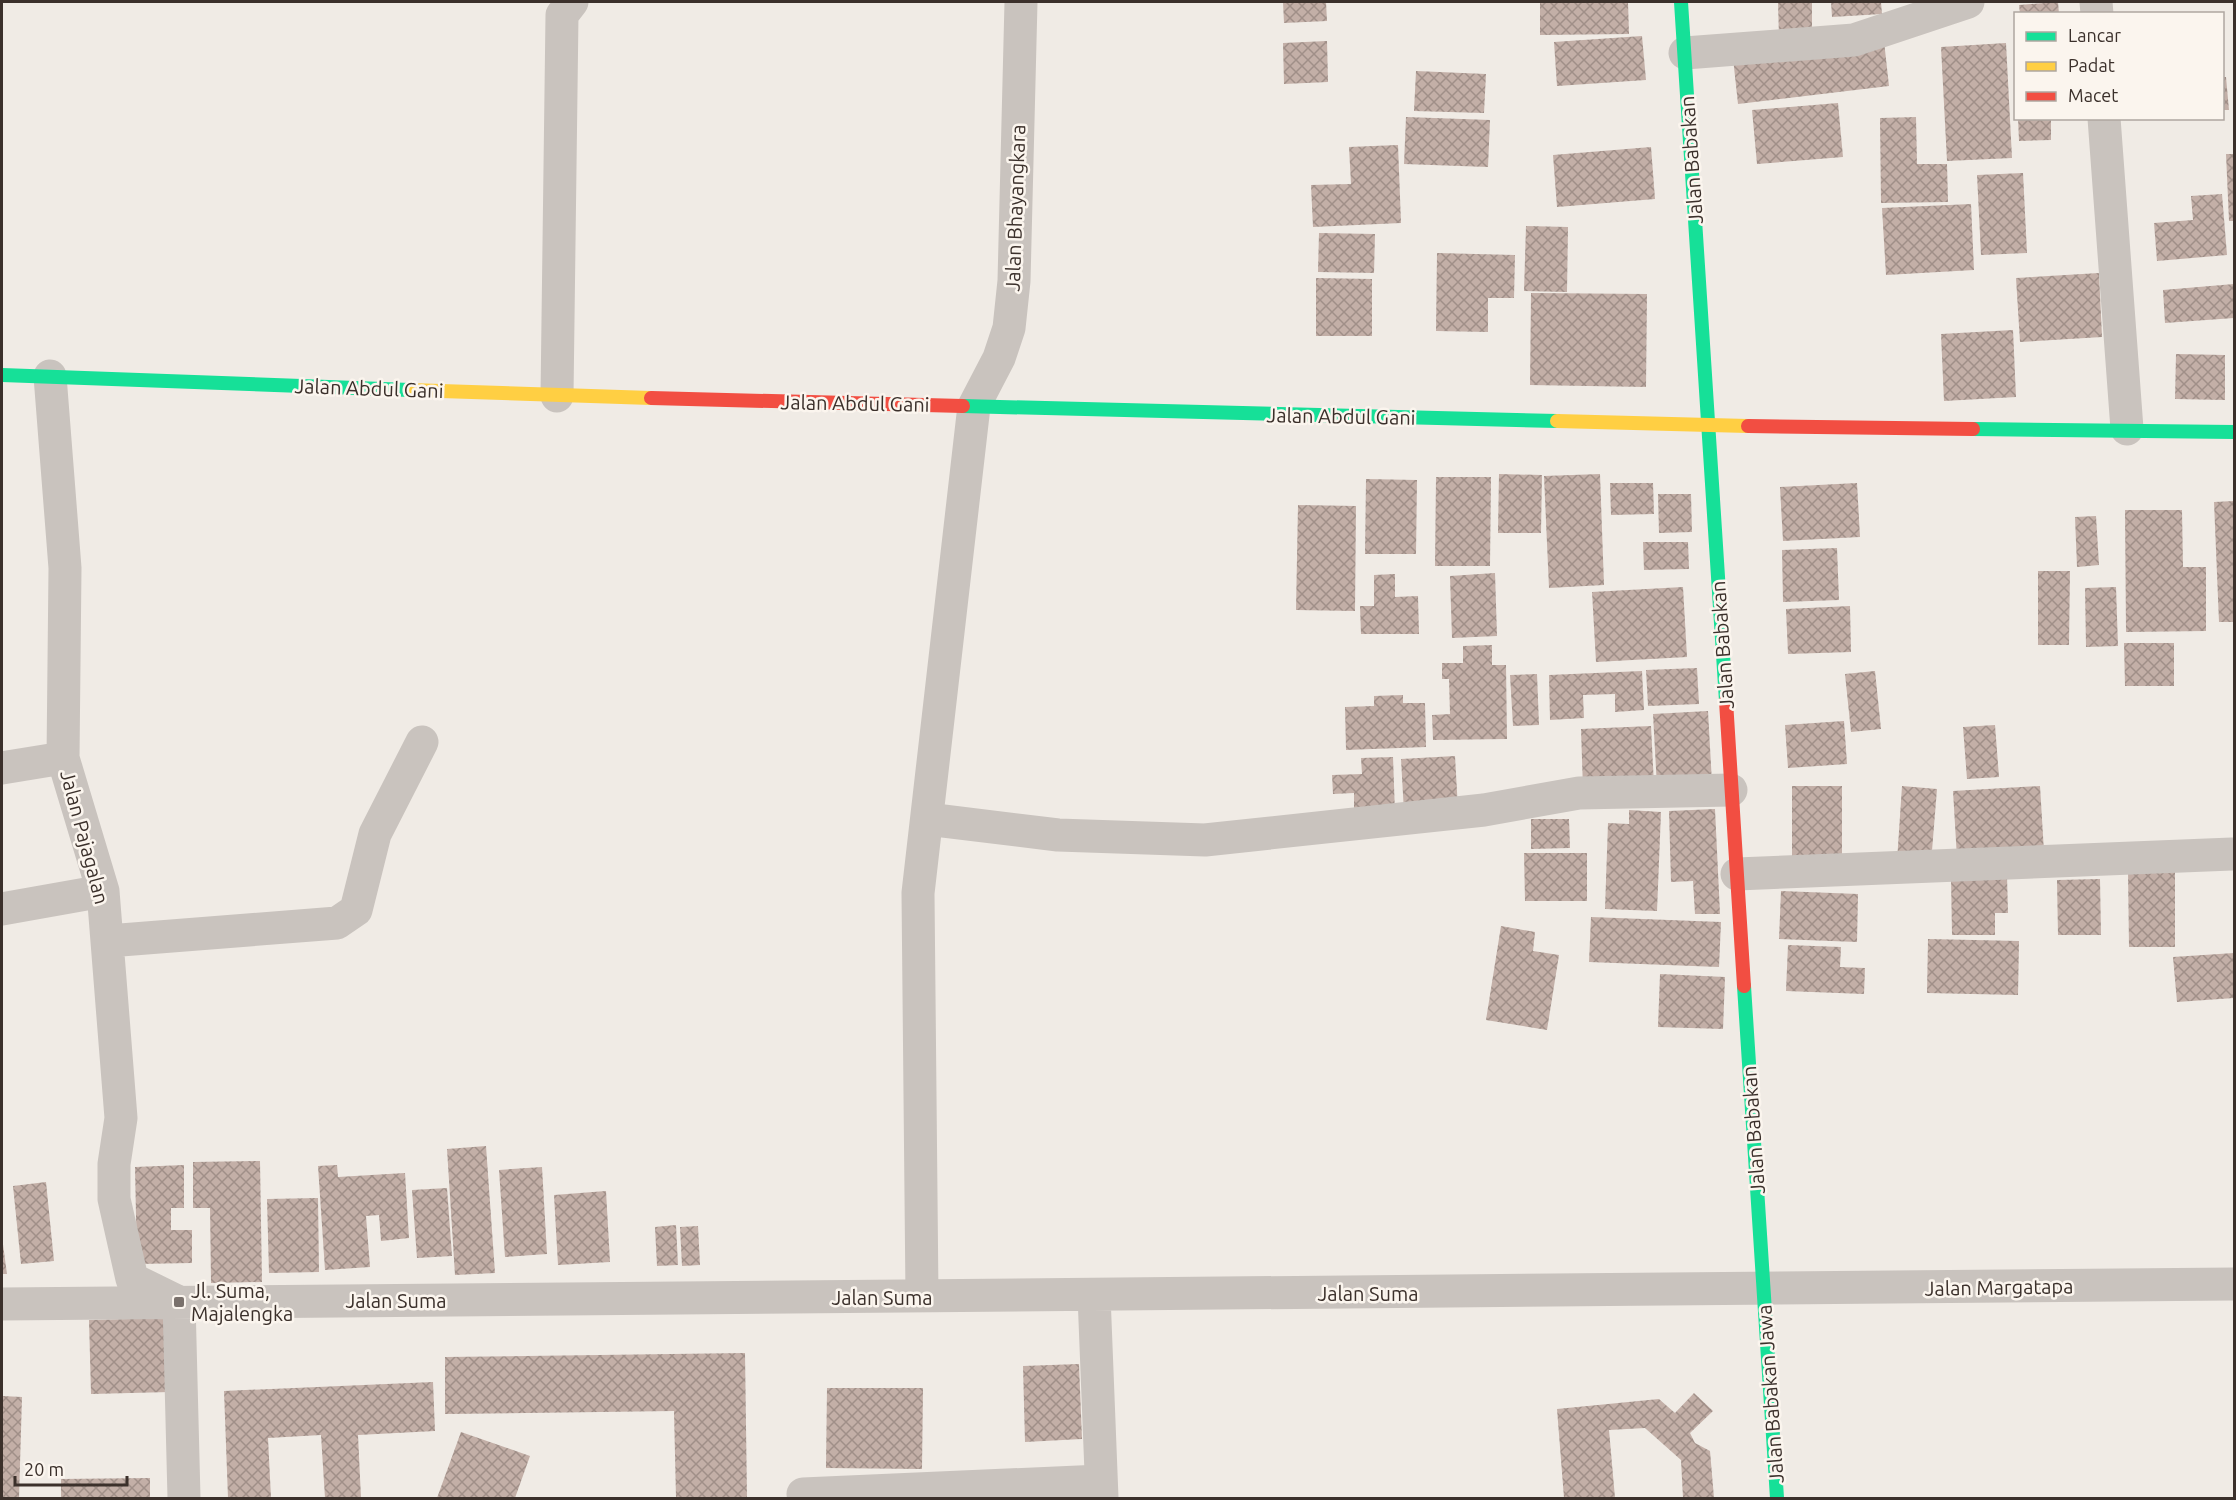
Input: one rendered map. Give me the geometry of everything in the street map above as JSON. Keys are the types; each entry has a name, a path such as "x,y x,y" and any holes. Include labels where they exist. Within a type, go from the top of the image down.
{"street":[{"path":"557,396 562,15 572,2"},
{"name":"Jalan Bhayangkara","path":"974,406 999,358 1009,328 1014,281 1021,2"},
{"name":"Jalan Babakan","path":"1682,2 1763,1289"},
{"path":"1684,53 1854,40 1968,2"},
{"path":"2104,120 2127,429"},
{"name":"Jalan Abdul Gani","path":"2,375 557,396 1708,425 2235,432"},
{"name":"Jalan Pajagalan","path":"50,376 65,568 63,758 103,891 121,1118 114,1164 114,1199 132,1279 179,1302"},
{"path":"922,1296 918,893 974,406"},
{"path":"108,941 337,922 348,918 356,910 375,834 422,742"},
{"path":"2,768 63,758"},
{"path":"927,819 1058,835 1205,840 1484,810 1579,793 1731,790"},
{"path":"1737,874 2232,854"},
{"path":"2,909 103,891"},
{"name":"Jalan Margatapa","path":"1763,1289 2235,1284"},
{"name":"Jalan Suma","path":"2,1304 1763,1289"},
{"name":"Jalan Babakan Jawa","path":"1763,1289 1776,1498"},
{"path":"803,1494 1102,1490 1094,1295"},
{"path":"179,1302 184,1498"}],"building":[{"path":"1283,2 1326,2 1327,21 1284,23"},
{"path":"1540,2 1628,2 1629,34 1540,35"},
{"path":"1778,2 1812,2 1812,38 1779,38"},
{"path":"1831,2 1881,2 1882,14 1832,17"},
{"path":"2058,2 2059,12 2020,12 2019,5"},
{"path":"1642,36 1646,80 1557,86 1554,42"},
{"path":"1327,41 1328,82 1284,84 1283,43"},
{"path":"1884,41 1889,86 1738,104 1733,58"},
{"path":"2006,43 2012,158 1947,161 1941,47"},
{"path":"1416,71 1486,74 1484,113 1414,111"},
{"path":"2224,77 2226,77 2229,110 2224,110"},
{"path":"1838,103 1843,157 1757,164 1752,110"},
{"path":"1406,117 1490,120 1488,167 1404,164"},
{"path":"1916,117 1917,164 1947,164 1948,202 1881,203 1880,118"},
{"path":"2018,120 2051,120 2051,140 2019,141"},
{"path":"1398,145 1401,223 1313,227 1311,185 1351,184 1349,147"},
{"path":"1651,147 1655,199 1557,207 1553,155"},
{"path":"2226,154 2234,154 2234,221 2229,221"},
{"path":"2023,173 2027,253 1981,255 1977,175"},
{"path":"2222,194 2227,255 2157,261 2154,223 2193,220 2191,196"},
{"path":"1971,204 1974,270 1886,275 1882,208"},
{"path":"1526,226 1568,227 1567,292 1524,291"},
{"path":"1319,233 1375,234 1374,273 1318,272"},
{"path":"1437,253 1515,255 1514,298 1488,298 1488,332 1436,331"},
{"path":"2099,273 2102,337 2020,342 2016,278"},
{"path":"1316,278 1372,279 1372,336 1316,336"},
{"path":"2234,284 2234,318 2165,323 2163,290"},
{"path":"1531,293 1647,294 1646,387 1530,385"},
{"path":"2013,330 2016,397 1944,401 1941,334"},
{"path":"2176,354 2225,355 2225,400 2175,399"},
{"path":"1499,474 1542,475 1541,533 1498,533"},
{"path":"1600,474 1604,585 1549,588 1544,476"},
{"path":"1436,477 1491,477 1490,566 1435,566"},
{"path":"1366,479 1417,480 1416,554 1365,554"},
{"path":"1610,483 1653,483 1654,514 1611,515"},
{"path":"1857,483 1860,537 1783,541 1780,487"},
{"path":"1658,494 1691,494 1692,532 1659,533"},
{"path":"2234,501 2234,622 2219,622 2214,502"},
{"path":"1298,505 1356,506 1355,611 1296,610"},
{"path":"2125,510 2182,510 2183,567 2206,567 2206,631 2126,632"},
{"path":"2096,516 2099,565 2077,567 2075,517"},
{"path":"1643,542 1688,542 1689,569 1644,570"},
{"path":"1837,548 1839,600 1783,602 1782,550"},
{"path":"2038,571 2070,571 2069,645 2038,645"},
{"path":"1495,573 1497,636 1452,638 1450,576"},
{"path":"1395,574 1395,597 1418,596 1419,634 1361,634 1360,606 1374,606 1374,575"},
{"path":"1683,587 1687,657 1596,662 1592,592"},
{"path":"2116,587 2118,646 2086,647 2085,588"},
{"path":"1850,606 1851,652 1788,654 1786,609"},
{"path":"2124,643 2174,643 2174,686 2125,686"},
{"path":"1492,645 1492,665 1506,665 1507,739 1433,740 1432,715 1450,714 1449,679 1442,679 1442,663 1463,663 1463,646"},
{"path":"1697,668 1699,704 1648,706 1646,670"},
{"path":"1642,671 1644,710 1615,712 1615,694 1583,695 1584,718 1550,720 1549,675"},
{"path":"1875,671 1881,729 1851,732 1845,674"},
{"path":"1537,674 1539,725 1513,726 1510,675"},
{"path":"1403,695 1403,703 1425,703 1426,747 1346,750 1345,707 1374,706 1374,696"},
{"path":"1708,711 1712,783 1657,787 1653,714"},
{"path":"1844,721 1847,764 1788,768 1785,725"},
{"path":"1995,725 1999,777 1967,779 1963,727"},
{"path":"1651,726 1654,785 1583,789 1581,729"},
{"path":"1455,756 1458,809 1404,812 1401,759"},
{"path":"1393,757 1395,813 1354,814 1354,793 1333,794 1332,775 1362,774 1361,758"},
{"path":"1792,786 1842,786 1842,861 1792,861"},
{"path":"1902,786 1937,789 1931,863 1897,861"},
{"path":"2040,786 2044,852 1957,858 1953,791"},
{"path":"1715,809 1720,914 1695,914 1693,881 1671,882 1669,811"},
{"path":"1629,810 1661,812 1657,911 1605,909 1608,823 1629,824"},
{"path":"1531,819 1569,819 1570,848 1531,849"},
{"path":"1524,853 1587,853 1587,901 1525,901"},
{"path":"2128,870 2175,870 2175,947 2129,947"},
{"path":"2007,876 2008,913 1995,913 1995,935 1952,935 1951,877"},
{"path":"2100,879 2101,935 2058,935 2057,880"},
{"path":"1781,891 1858,894 1857,942 1779,939"},
{"path":"1591,917 1721,922 1719,967 1589,962"},
{"path":"1501,926 1535,932 1533,951 1559,955 1547,1030 1486,1020"},
{"path":"1928,939 2019,941 2018,995 1927,993"},
{"path":"1788,945 1841,947 1840,967 1865,968 1864,994 1786,991"},
{"path":"2234,953 2234,998 2177,1002 2173,957"},
{"path":"1660,974 1725,977 1723,1029 1658,1027"},
{"path":"486,1146 495,1273 455,1275 447,1149"},
{"path":"260,1161 262,1282 211,1283 210,1208 193,1208 193,1162"},
{"path":"184,1165 184,1208 171,1208 171,1230 192,1230 192,1263 137,1264 135,1167"},
{"path":"337,1165 338,1177 405,1173 409,1238 381,1241 379,1215 366,1216 370,1267 325,1270 318,1166"},
{"path":"542,1167 547,1254 505,1257 499,1170"},
{"path":"46,1182 54,1261 21,1264 13,1186"},
{"path":"447,1188 452,1256 417,1258 412,1190"},
{"path":"606,1191 610,1262 558,1265 554,1195"},
{"path":"318,1198 319,1272 269,1273 267,1199"},
{"path":"676,1225 678,1265 657,1266 655,1227"},
{"path":"698,1226 700,1265 682,1266 680,1227"},
{"path":"2,1237 7,1274 2,1274"},
{"path":"168,1318 170,1392 91,1394 89,1320"},
{"path":"745,1353 747,1498 676,1498 674,1411 445,1414 445,1357"},
{"path":"1079,1364 1082,1439 1025,1442 1023,1366"},
{"path":"433,1382 435,1431 358,1435 361,1498 325,1498 321,1435 268,1438 271,1498 228,1498 224,1391"},
{"path":"827,1388 923,1388 922,1469 826,1468"},
{"path":"1694,1393 1713,1411 1690,1433 1695,1443 1710,1451 1714,1498 1683,1498 1681,1460 1645,1428 1609,1430 1615,1498 1564,1498 1557,1409 1659,1399 1675,1413"},
{"path":"2,1396 22,1397 19,1498 2,1498"},
{"path":"461,1432 530,1456 515,1498 437,1498"},
{"path":"150,1478 150,1498 61,1498 61,1479"}],"traffic: fast":[{"path":"1681,2 1726,701"},
{"path":"2,375 410,390"},
{"path":"963,406 1557,421"},
{"path":"1973,429 2234,432"},
{"path":"1744,986 1777,1498"}],"traffic: slow":[{"path":"410,390 651,398"},
{"path":"1557,421 1748,426"}],"traffic: jam":[{"path":"651,398 963,406"},
{"path":"1748,426 1973,429"},
{"path":"1726,701 1744,986"}],"place":[{"name":"Jl. Suma, Majalengka","path":"179,1302"}]}
